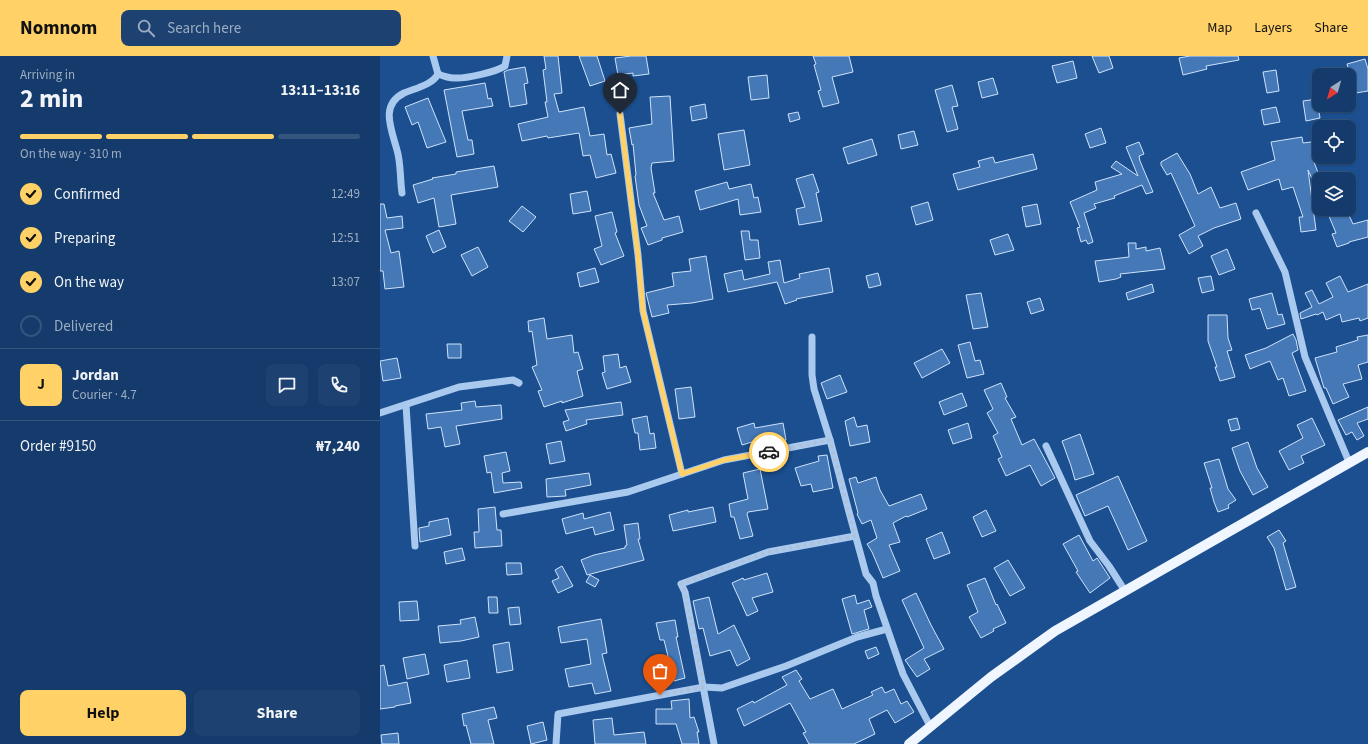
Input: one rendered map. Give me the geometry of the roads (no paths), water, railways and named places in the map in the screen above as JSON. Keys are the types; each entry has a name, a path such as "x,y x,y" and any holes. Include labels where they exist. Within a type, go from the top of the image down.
{"main road":[{"path":"909,744 966,696 1055,631 1368,452"}],"street":[{"path":"402,193 398,151 387,124 388,105 394,97 434,81 438,74 434,56"},
{"path":"438,74 454,78 499,70 505,66 507,56"},
{"path":"620,114 638,255 643,311 682,474"},
{"path":"1256,213 1285,272 1305,357 1349,462"},
{"path":"812,337 812,375 814,388 830,440 866,574 873,583 876,596 903,674 930,726"},
{"path":"380,413 459,387 513,380 519,383"},
{"path":"406,404 415,546"},
{"path":"503,514 628,492 724,460 830,440"},
{"path":"1046,446 1090,541 1109,566 1125,591"},
{"path":"714,744 685,592 681,584 768,552 855,536"},
{"path":"556,744 558,714 704,687 722,688 786,666 857,637 887,629"}]}
